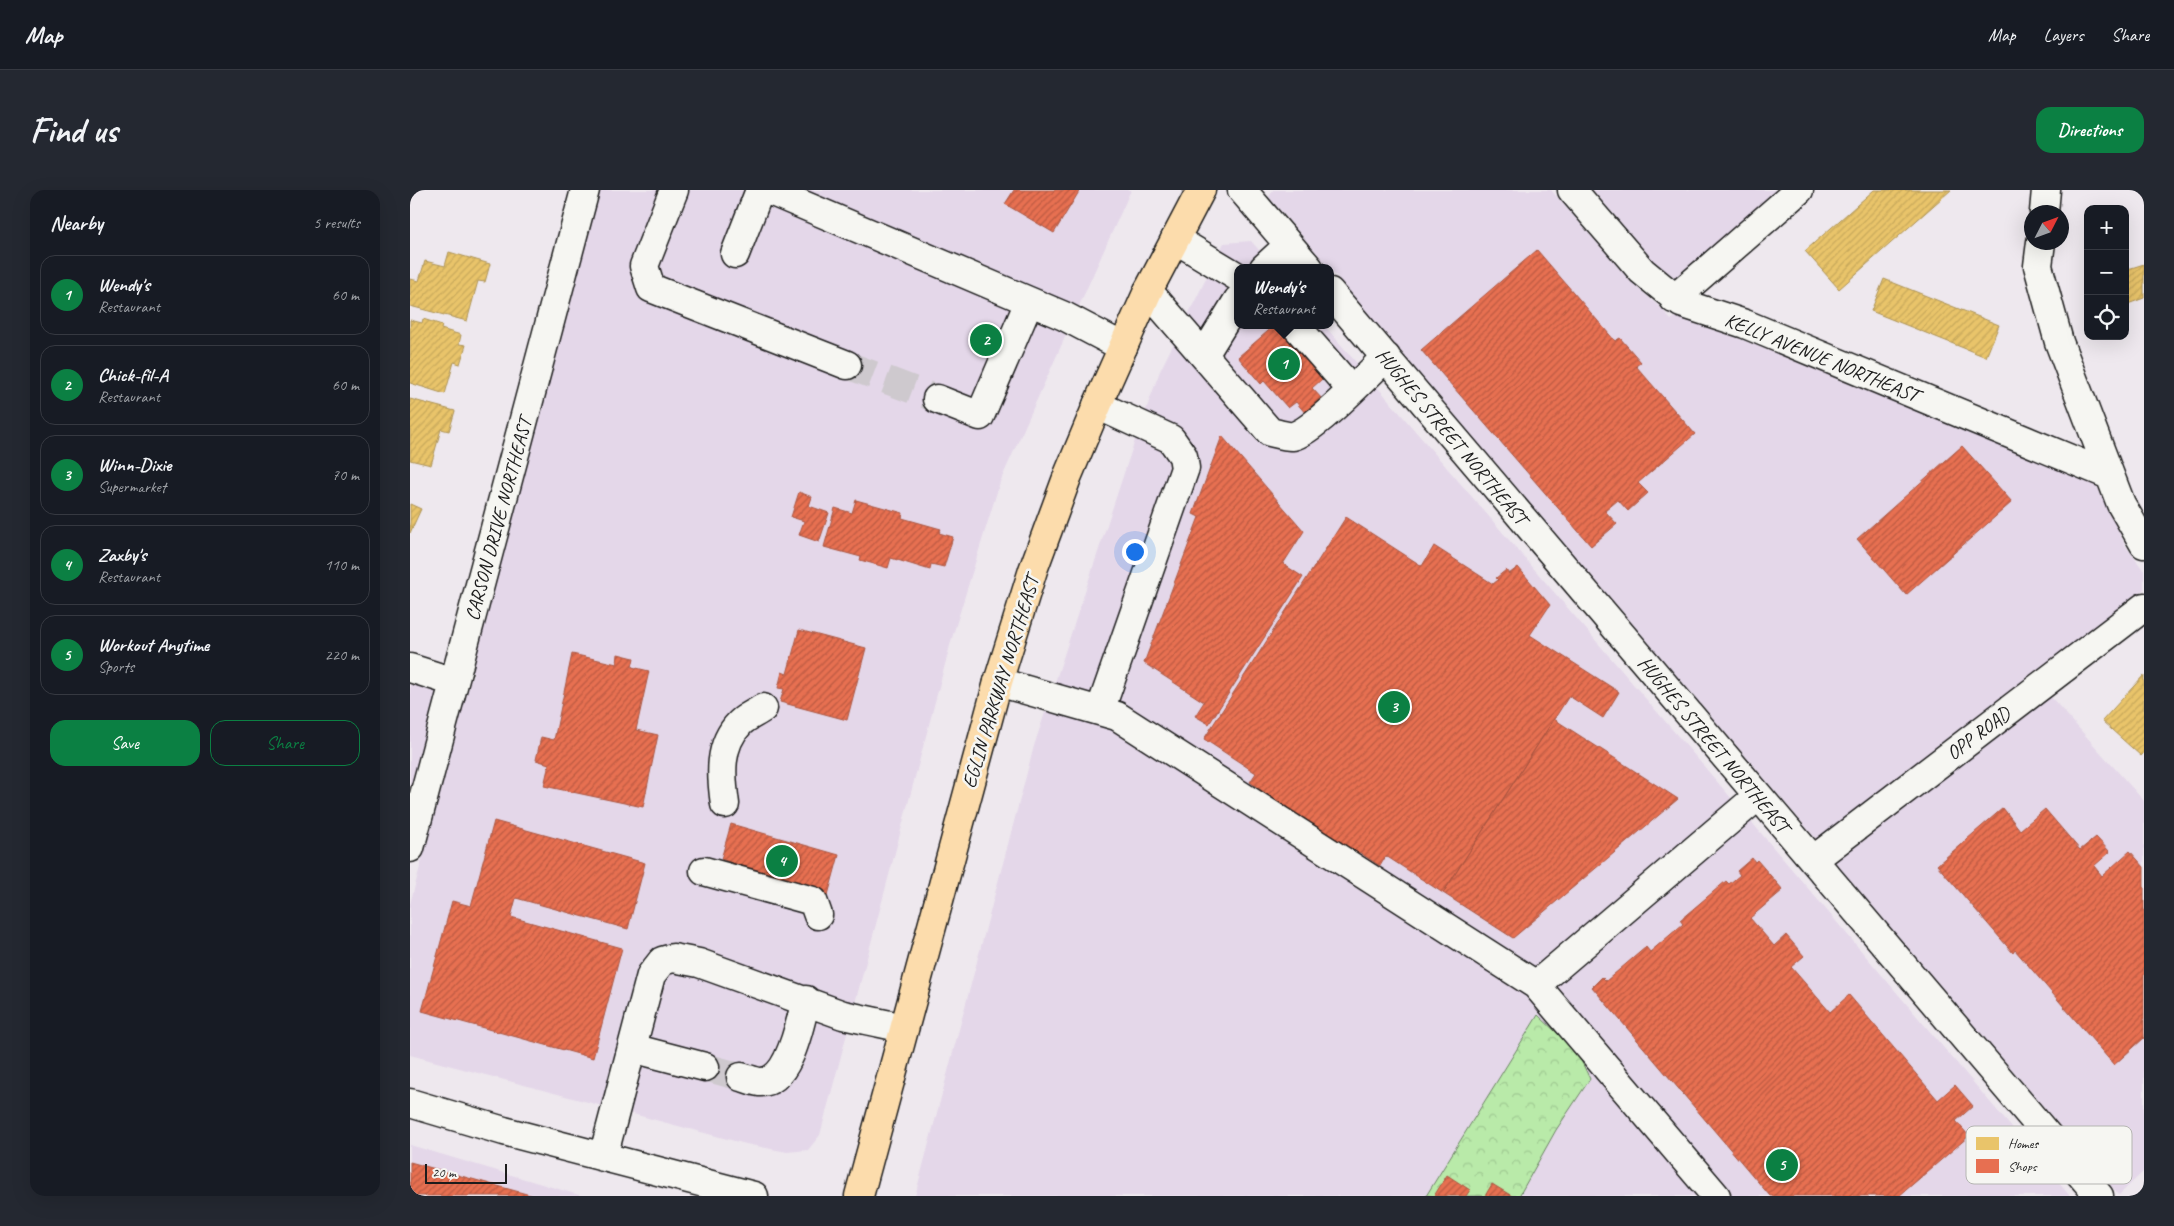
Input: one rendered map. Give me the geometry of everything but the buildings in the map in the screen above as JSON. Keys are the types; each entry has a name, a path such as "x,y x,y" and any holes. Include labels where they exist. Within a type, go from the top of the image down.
{"highway":[{"name":"EGLIN PARKWAY NORTHEAST","path":"859,1196 998,682 1033,570 1068,475 1097,405 1148,291 1201,190"}],"street":[{"name":"CARSON DRIVE NORTHEAST","path":"410,848 585,190"},
{"path":"674,190 644,266 651,288 847,365"},
{"path":"735,254 760,190"},
{"path":"768,190 1064,316 1123,347"},
{"path":"1242,190 1306,264"},
{"name":"KELLY AVENUE NORTHEAST","path":"1572,190 1642,271 1674,299 1745,324 2109,474"},
{"path":"1674,299 1799,190"},
{"path":"2045,205 2046,190"},
{"path":"1176,239 1234,275"},
{"path":"1268,264 1289,245"},
{"path":"2040,250 2038,266 2059,342 2121,504 2144,544"},
{"path":"1148,291 1270,432 1277,434 1292,436 1324,416 1386,357"},
{"name":"HUGHES STREET NORTHEAST","path":"1334,297 1813,860 2033,1126"},
{"path":"937,399 980,416 1028,302"},
{"path":"1204,355 1234,306"},
{"path":"1298,329 1351,389"},
{"path":"1097,405 1171,439 1183,456 1185,468 1100,711"},
{"name":"OPP ROAD","path":"1813,860 2144,607"},
{"path":"410,668 454,682"},
{"path":"998,682 1117,716 1536,985 1692,1186 1716,1196"},
{"path":"725,804 721,776 725,746 740,723 763,708"},
{"path":"1536,985 1758,796"},
{"path":"704,871 813,901 818,915"},
{"path":"603,1157 651,975 662,962 673,958 699,963 843,1014 904,1028"},
{"path":"741,1076 760,1082 770,1079 780,1072 790,1055 806,1000"},
{"path":"632,1048 705,1067"},
{"path":"410,1104 754,1196"}],"shaded area":[{"path":"600,190 1131,190 1000,482 952,638 820,1135 808,1150 787,1152 746,1144 410,1055 410,904 474,672 472,671"},
{"path":"1273,190 1551,190 1630,281 1663,310 1671,320 1675,317 1738,338 2097,486 2125,545 2144,571 2144,589 1817,840 1334,273 1334,264 1326,264 1269,197"},
{"path":"1593,190 1778,190 1676,279 1653,260"},
{"path":"1251,241 1271,264 1234,264 1234,329 1327,329 2010,1126 1966,1126 1966,1184 2060,1184 2070,1196 915,1196 1034,746 1134,443 1160,371 1224,243"},
{"path":"410,684 437,692 410,791"},
{"path":"2050,696 2144,801 2144,1171 2132,1183 2132,1126 2060,1126 1834,861"},
{"path":"410,1145 582,1196 410,1196"},
{"path":"2110,1184 2130,1184 2119,1195"}],"green space":[{"path":"1538,1015 1577,1052 1590,1079 1556,1130 1519,1196 1426,1196"}],"tunnel":[{"path":"847,365 937,399"},
{"path":"705,1067 741,1077"}],"place":[{"name":"Chick-fil-A","path":"986,340"},
{"name":"Wendy's","path":"1284,364"},
{"name":"Winn-Dixie","path":"1394,707"},
{"name":"Zaxby's","path":"782,861"},
{"name":"Workout Anytime","path":"1782,1165"}]}
